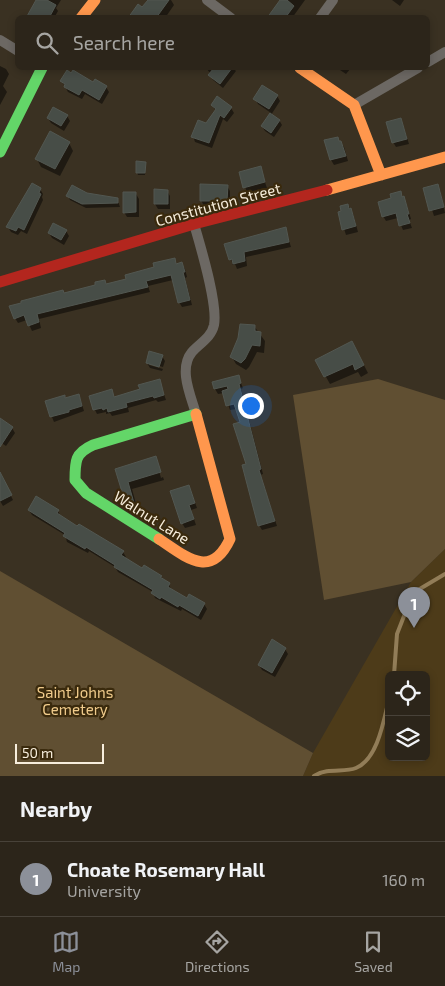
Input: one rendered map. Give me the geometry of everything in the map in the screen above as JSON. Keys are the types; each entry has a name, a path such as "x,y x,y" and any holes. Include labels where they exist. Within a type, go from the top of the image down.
{"street":[{"path":"83,15 95,0"},
{"path":"207,0 227,15"},
{"path":"322,15 333,0"},
{"path":"0,40 15,49"},
{"path":"430,61 445,52"},
{"path":"0,152 41,70"},
{"path":"303,70 354,105 381,176"},
{"path":"354,105 415,70"},
{"name":"Constitution Street","path":"0,282 194,224 381,176 445,157"},
{"name":"Walnut Lane","path":"194,224 216,313 213,328 206,339 191,352 187,362 186,374 230,539 224,553 214,561 204,563 190,558 86,493 75,480 75,462 82,450 196,414"}],"shaded area":[{"path":"445,549 445,776 303,776 313,753 411,582"}],"green space":[{"path":"378,379 445,400 445,549 411,582 324,600 293,395"},
{"name":"Saint Johns Cemetery","path":"0,571 313,753 303,776 0,776"}],"building":[{"path":"36,0 47,0 56,5 51,15 28,15"},
{"path":"148,0 169,0 158,15 130,15 138,4 142,7"},
{"path":"280,0 287,0 294,6 287,15 269,15"},
{"path":"67,70 71,73 73,70 93,82 95,79 107,86 99,100 82,90 79,95 64,87 65,84 60,81"},
{"path":"212,70 230,70 220,84 208,75"},
{"path":"262,85 278,95 269,109 253,99"},
{"path":"217,96 232,107 224,118 220,115 209,143 191,137 198,120 206,123 216,109 211,105"},
{"path":"53,107 68,115 61,126 47,118"},
{"path":"270,113 280,120 271,133 261,126"},
{"path":"401,118 407,139 392,143 386,122"},
{"path":"50,131 70,142 55,169 35,159"},
{"path":"338,137 346,156 330,160 324,140"},
{"path":"136,161 146,162 145,173 136,173"},
{"path":"261,166 265,182 243,188 239,172"},
{"path":"32,183 41,188 39,193 41,194 24,230 18,227 16,231 6,227"},
{"path":"200,184 228,185 227,201 200,201"},
{"path":"438,184 444,207 429,211 423,188"},
{"path":"72,185 87,193 118,198 118,203 82,204 66,196"},
{"path":"154,189 168,190 168,204 154,204"},
{"path":"401,191 402,197 404,196 410,223 399,226 396,213 382,217 378,202 391,198 390,194"},
{"path":"123,192 136,192 136,212 123,213"},
{"path":"348,204 356,226 342,230 338,212 341,211 340,206"},
{"path":"53,223 67,230 61,240 48,233"},
{"path":"286,227 289,242 244,252 245,261 233,264 232,259 229,260 224,244"},
{"path":"175,258 176,264 182,262 190,300 178,303 171,275 146,281 148,287 37,314 39,322 28,326 24,315 14,319 9,306 63,290 64,293 95,285 95,282 105,280 106,284 126,279 125,275 154,267 153,263"},
{"path":"240,324 255,325 255,331 261,332 260,346 252,345 241,363 230,357 238,338"},
{"path":"352,341 364,365 355,370 353,364 324,377 315,360"},
{"path":"149,351 163,355 159,367 146,363"},
{"path":"239,375 241,383 239,384 261,469 259,470 275,521 258,526 242,465 246,464 233,424 240,422 234,404 226,406 222,391 228,389 227,386 214,389 212,382"},
{"path":"160,379 164,395 126,403 127,407 108,412 107,408 93,410 89,396 112,389 114,397 140,389 138,385"},
{"path":"79,394 82,406 50,417 45,401 65,395 65,398"},
{"path":"0,418 13,427 0,447"},
{"path":"156,456 161,472 128,482 134,503 126,505 115,469"},
{"path":"0,472 12,495 0,501"},
{"path":"189,485 195,503 189,505 194,519 181,524 170,491"},
{"path":"36,496 59,510 57,513 77,526 79,524 124,551 121,555 142,568 144,565 162,576 160,577 170,583 168,587 187,598 189,594 205,603 198,616 179,605 178,607 161,597 160,599 151,593 153,590 114,567 115,565 86,547 85,549 63,536 65,533 28,510"},
{"path":"272,639 286,648 272,673 258,665"}],"waterway":[{"path":"394,671 397,634 413,593 445,574"},
{"path":"314,776 325,772 356,768 364,763 370,756 379,738 385,715"}],"traffic: fast":[{"path":"0,152 41,70"},
{"path":"159,539 86,493 75,480 77,458 83,451 93,445 196,414"}],"traffic: slow":[{"path":"83,15 95,0"},
{"path":"303,70 354,105 381,175"},
{"path":"327,190 445,157"},
{"path":"159,539 188,558 206,562 215,559 223,552 230,539 196,414"}],"traffic: jam":[{"path":"0,282 194,224 327,190"}],"place":[{"name":"Choate Rosemary Hall","path":"414,628"}]}
